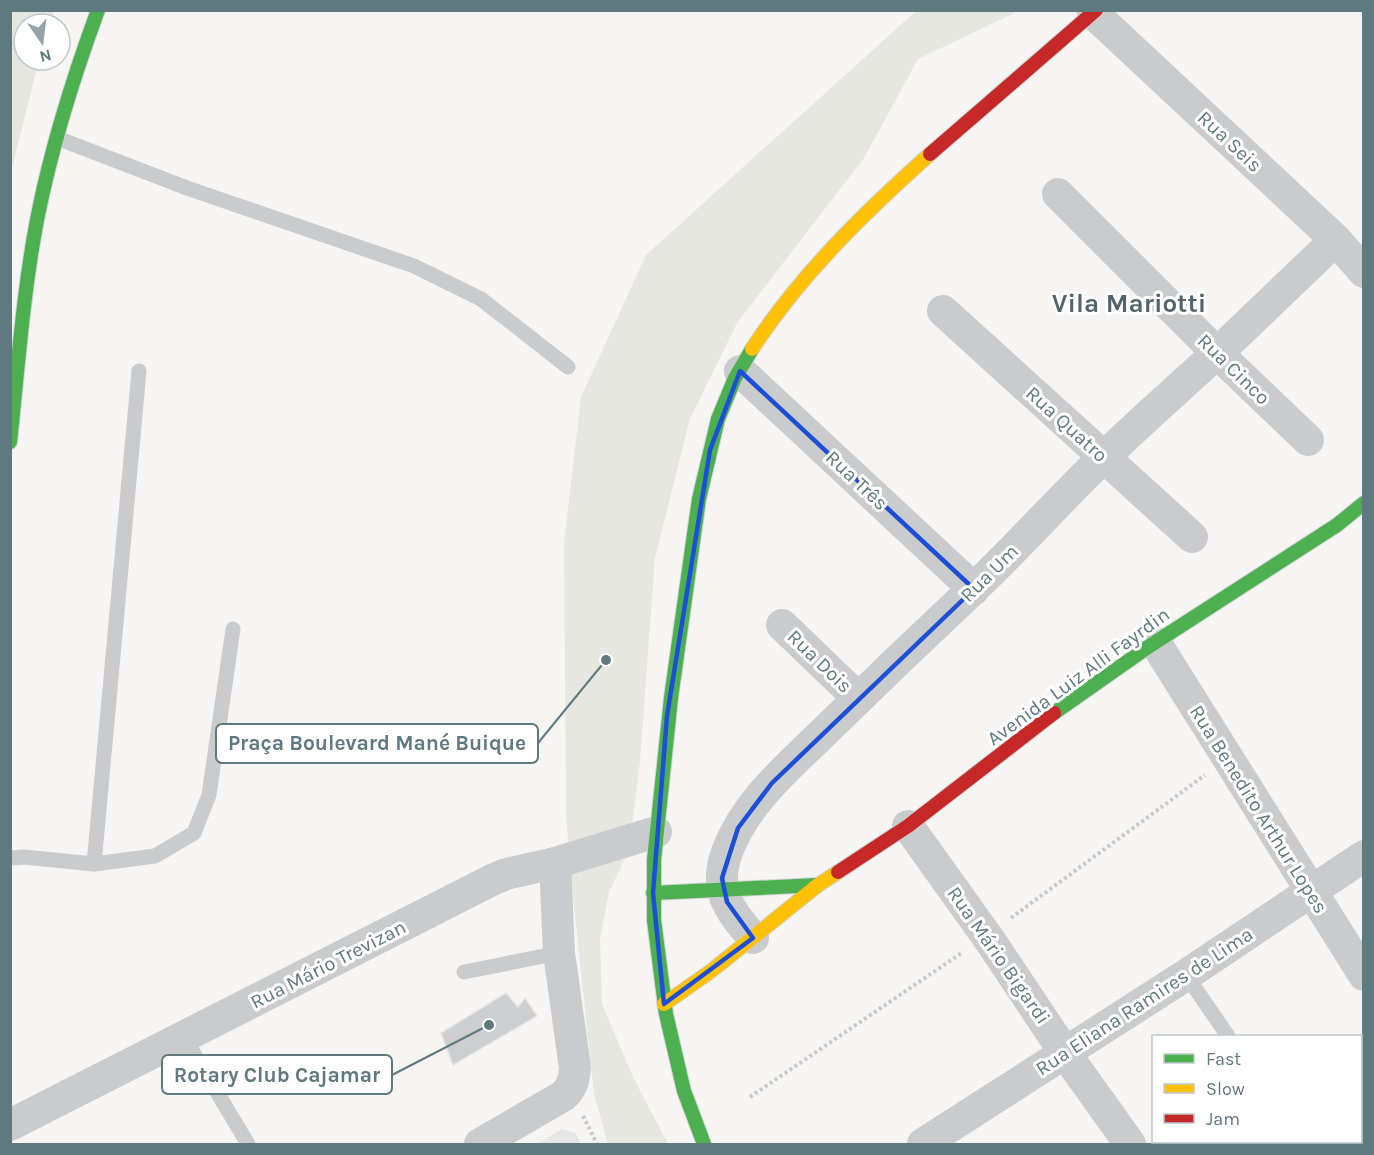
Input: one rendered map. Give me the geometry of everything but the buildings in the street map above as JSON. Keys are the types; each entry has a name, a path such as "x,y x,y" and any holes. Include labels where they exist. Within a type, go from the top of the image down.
{"street":[{"path":"10,442 24,311 37,221 57,138 86,41 98,10"},
{"path":"704,1144 682,1087 664,1004 653,893 656,832 668,716 693,537 716,426 740,371 774,317 815,267 850,230 922,163 1095,12"},
{"name":"Rua Seis","path":"1095,12 1336,240 1364,272"},
{"name":"Rua Cinco","path":"1058,194 1216,353 1308,440"},
{"name":"Rua Um","path":"722,890 723,863 728,849 738,828 772,783 974,589 1104,457 1336,240"},
{"name":"Rua Quatro","path":"943,311 1192,537"},
{"name":"Rua Três","path":"740,371 974,589"},
{"name":"Avenida Luiz Alli Fayrdin","path":"664,1004 753,938 818,885 908,826 1067,703 1155,642 1337,525 1364,503"},
{"name":"Rua Dois","path":"782,625 858,698"},
{"name":"Rua Benedito Arthur Lopes","path":"1155,642 1364,975"},
{"name":"Rua Mário Bigardi","path":"908,826 1130,1144"},
{"name":"Rua Mário Trevizan","path":"10,1125 492,880 506,874 555,863 656,832"},
{"name":"Rua Eliana Ramires de Lima","path":"940,1140 1065,1053 1364,856"},
{"path":"480,1144 563,1096 570,1090 573,1083 575,1068 559,953 555,863"},
{"path":"653,893 818,885"},
{"path":"722,890 739,921 753,938"}],"lane":[{"path":"57,138 188,188 414,266 481,299 568,367"},
{"path":"94,864 139,371"},
{"path":"10,858 24,857 94,864 155,856 195,833 209,795 233,629"},
{"path":"464,972 559,953"},
{"path":"1186,975 1227,1035"},
{"path":"184,1037 248,1144"}],"highlighted area":[{"path":"740,371 974,589 772,783 738,828 722,878 727,902 753,938 664,1004 653,893 667,716 710,450"}],"shaded area":[{"path":"11,10 55,11 12,12 12,72 36,72 12,168 10,167"},
{"path":"916,11 1019,11 918,59 864,158 737,323 690,419 655,558 640,761 629,850 609,892 600,939 602,1004 633,1077 668,1144 608,1144 594,1094 566,811 564,543 581,397 646,255"},
{"path":"562,1129 576,1133 580,1144 537,1144"}],"traffic: fast":[{"path":"10,442 24,303 37,220 63,113 98,10"},
{"path":"704,1144 684,1091 666,1014 654,920 654,860 671,698 699,499 718,419 735,378 752,349"},
{"path":"1054,713 1148,647 1337,525 1364,503"},
{"path":"653,893 818,885"}],"traffic: slow":[{"path":"752,349 812,270 858,222 930,154"},
{"path":"664,1004 711,971 818,885 838,872"}],"traffic: jam":[{"path":"930,154 1096,10"},
{"path":"838,872 908,826 1054,713"}],"place":[{"name":"Praça Boulevard Mané Buique","path":"606,660"},
{"name":"Rotary Club Cajamar","path":"489,1025"}],"district":[{"name":"Vila Mariotti","path":"1129,303"}]}
